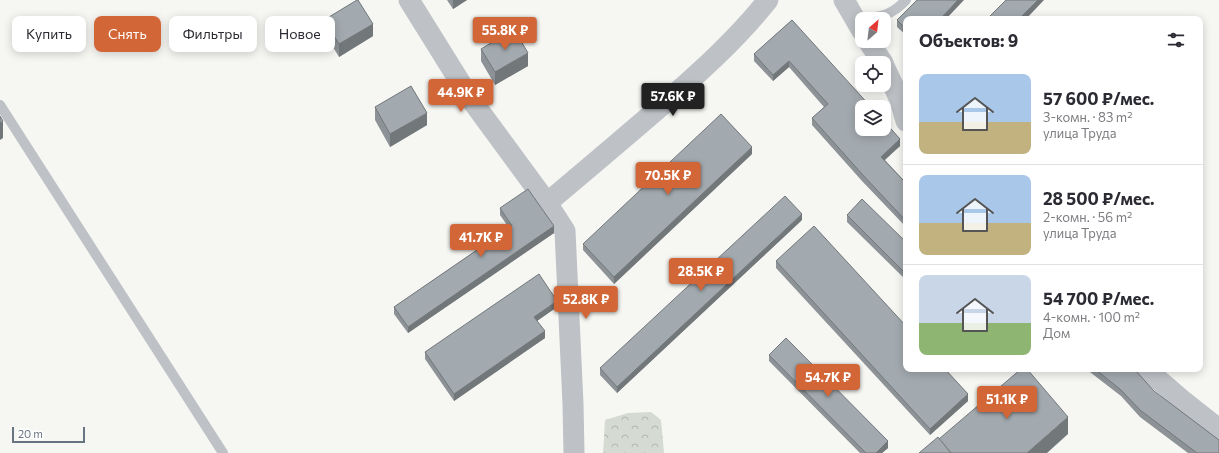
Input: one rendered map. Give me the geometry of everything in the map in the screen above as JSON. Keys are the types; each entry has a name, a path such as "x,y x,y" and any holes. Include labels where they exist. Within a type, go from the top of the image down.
{"street":[{"path":"409,0 470,98 547,203 565,231 574,453"},
{"path":"547,203 620,143 706,67 750,23 768,0"},
{"path":"844,0 855,20"},
{"path":"891,81 903,110"},
{"path":"1149,372 1219,429"}],"lane":[{"path":"891,12 896,10 906,0"},
{"path":"0,105 223,453"}],"green space":[{"path":"651,412 661,420 664,453 603,453 605,420 628,413"}],"building":[{"path":"358,0 373,24 339,44 335,38 335,16 331,16"},
{"path":"917,0 958,0 943,16 903,16 903,26 897,20"},
{"path":"1006,0 1038,0 1022,16 990,16"},
{"path":"792,20 855,89 855,92 857,92 865,100 855,100 855,136 891,136 891,129 900,139 881,157 903,180 903,218 812,118 828,104 789,61 773,75 754,54"},
{"path":"514,29 528,53 495,72 481,49"},
{"path":"411,86 427,113 390,134 375,107"},
{"path":"721,114 752,147 614,277 583,244"},
{"path":"0,116 3,121 0,123"},
{"path":"528,189 554,226 408,327 394,307 512,226 500,208"},
{"path":"785,196 802,214 617,387 600,368"},
{"path":"862,199 903,239 903,271 847,215"},
{"path":"814,226 903,323 903,372 948,372 968,394 930,429 776,261"},
{"path":"539,274 557,301 534,317 545,331 454,394 425,352"},
{"path":"786,338 888,441 876,453 866,453 769,355"},
{"path":"1017,372 1030,372 1068,417 1027,453 951,453 939,439"},
{"path":"1099,372 1137,372 1154,391 1219,440 1219,453 1197,453 1140,410 1121,390"},
{"path":"938,437 951,453 919,453"}]}
